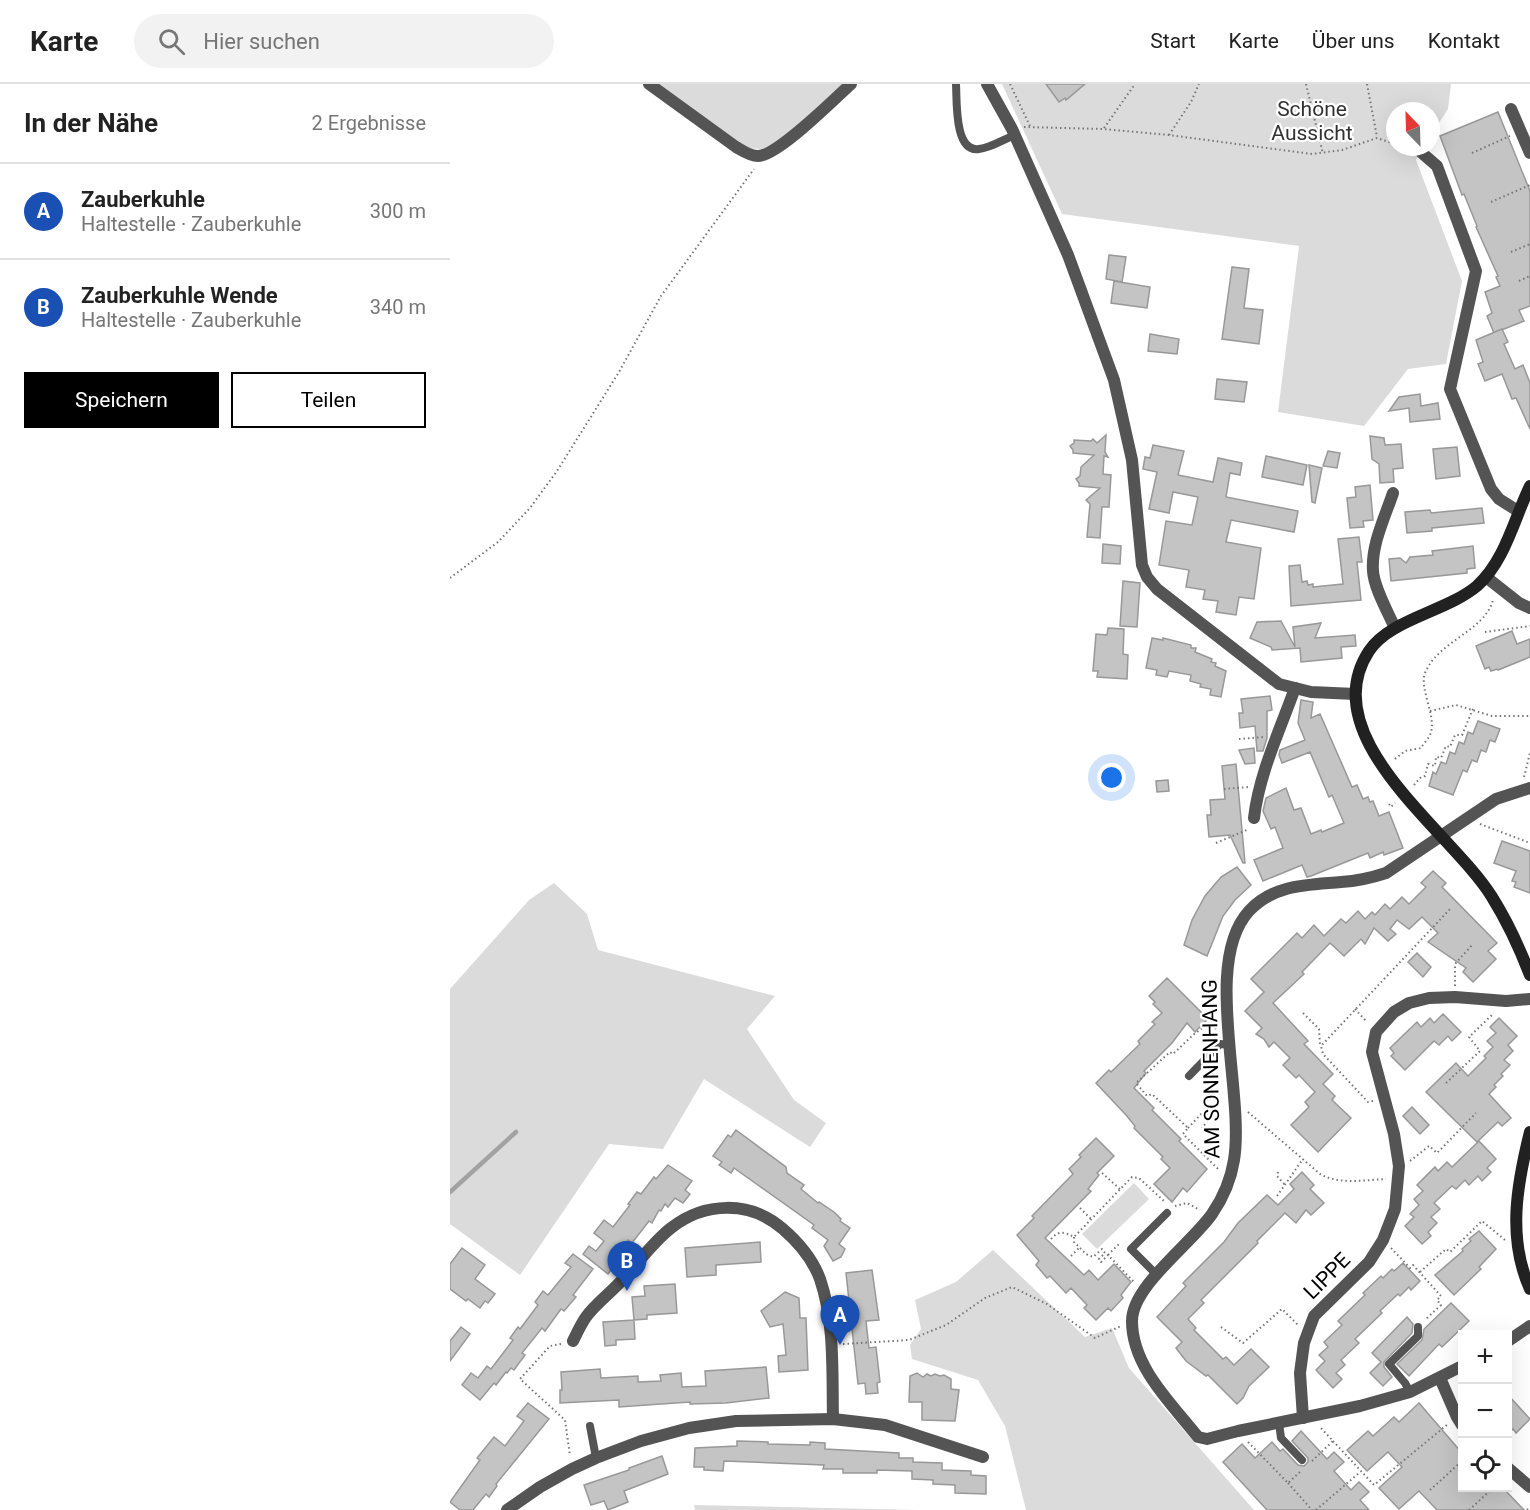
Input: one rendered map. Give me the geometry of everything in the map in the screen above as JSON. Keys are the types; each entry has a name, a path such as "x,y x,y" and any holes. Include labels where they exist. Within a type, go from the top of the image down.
{"street":[{"path":"649,84 736,147 750,155 759,156 768,154 784,143 851,84"},
{"path":"987,84 1013,132 1068,255 1114,380 1132,460 1142,565 1147,578 1157,589 1279,684 1311,692 1355,694"},
{"path":"1511,109 1530,153"},
{"path":"1425,156 1437,166 1476,271 1450,390 1491,489 1499,499 1518,511"},
{"path":"1530,486 1498,561 1486,577 1456,601 1382,636 1369,650 1359,671 1355,694 1362,730 1383,767 1492,897 1530,975"},
{"path":"1393,493 1374,551 1372,570 1395,628"},
{"path":"1486,577 1519,603 1530,608"},
{"path":"1254,818 1261,786 1295,688"},
{"name":"AM SONNENHANG","path":"1458,1368 1410,1392 1360,1407 1208,1439 1198,1437 1146,1370 1136,1349 1132,1321 1135,1306 1143,1291 1211,1216 1229,1180 1234,1159 1235,1100 1230,1042 1228,960 1234,937 1247,913 1263,898 1283,889 1368,879 1386,873 1443,837 1496,799 1527,789"},
{"path":"1376,1032 1394,1011 1409,1003 1429,998 1455,997 1506,1001 1530,999"},
{"name":"LIPPE","path":"1303,1418 1300,1373 1307,1335 1314,1316 1369,1262 1383,1240 1395,1209 1399,1173 1394,1134 1372,1052 1376,1032"},
{"path":"1530,1132 1526,1175 1516,1214 1518,1251 1530,1289"},
{"path":"573,1341 586,1317 669,1229 693,1214 715,1208 748,1209 773,1220 798,1242 819,1278 827,1308 831,1345 833,1419"},
{"path":"1512,1338 1530,1326"},
{"path":"1440,1378 1458,1417"},
{"path":"507,1510 540,1487 596,1458 641,1441 689,1428 736,1421 833,1419 885,1425 983,1457"},
{"path":"1512,1471 1530,1487"}],"lane":[{"path":"956,84 959,128 968,146 981,149 1013,132"},
{"path":"1189,1076 1220,1044 1230,1042"},
{"path":"1157,1275 1131,1249 1167,1213"},
{"path":"1410,1392 1389,1364 1418,1336 1418,1327"},
{"path":"1279,1423 1281,1438 1302,1460"},
{"path":"590,1426 596,1458"}],"path":[{"path":"1010,84 1030,126"},
{"path":"1103,129 1135,84"},
{"path":"1169,135 1191,102 1199,84"},
{"path":"1306,84 1323,154"},
{"path":"1367,84 1377,138"},
{"path":"1013,132 1030,126 1103,129 1323,154 1377,138 1386,141"},
{"path":"1472,153 1521,132"},
{"path":"450,578 498,542 530,508 619,372 661,296 703,236 753,172 759,156"},
{"path":"1491,202 1530,185"},
{"path":"1511,252 1530,244"},
{"path":"1519,281 1530,276"},
{"path":"1383,767 1406,751 1421,748 1432,731 1424,675 1435,655 1466,632 1490,610 1497,585"},
{"path":"1485,632 1530,626"},
{"path":"1430,711 1456,705 1492,716 1530,716"},
{"path":"1405,795 1421,777 1425,776 1428,764 1435,766 1436,757 1441,758 1446,746 1450,747 1455,735 1462,735 1473,709"},
{"path":"1239,739 1278,736"},
{"path":"1527,789 1524,772 1530,753"},
{"path":"1224,789 1261,786"},
{"path":"1216,843 1251,827 1254,818"},
{"path":"1467,819 1530,843"},
{"path":"1321,1046 1451,908"},
{"path":"1455,997 1455,964 1473,944"},
{"path":"1446,1083 1480,1051 1469,1037 1506,1001"},
{"path":"1355,1009 1376,1032"},
{"path":"1303,1012 1319,1029 1323,1054 1368,1102 1384,1099"},
{"path":"1188,1128 1152,1094 1147,1096 1136,1083 1170,1052 1173,1054 1209,1023 1230,1042"},
{"path":"1235,1100 1303,1160 1328,1178 1345,1181 1399,1173 1429,1146 1437,1153 1476,1113"},
{"path":"1202,1128 1210,1118 1204,1112 1183,1134 1229,1180"},
{"path":"1277,1196 1303,1160"},
{"path":"1278,1172 1277,1176 1285,1185"},
{"path":"1102,1173 1120,1190"},
{"path":"1074,1238 1132,1177 1138,1178 1171,1207 1187,1203 1211,1216"},
{"path":"1080,1208 1092,1220"},
{"path":"1419,1272 1446,1249 1450,1252 1482,1221 1518,1251"},
{"path":"1051,1239 1057,1233 1064,1232 1074,1238 1079,1248 1093,1257 1102,1249 1105,1253 1099,1259 1101,1262 1119,1244 1131,1249"},
{"path":"1383,1240 1410,1268 1413,1265 1441,1296 1437,1300 1441,1305 1418,1327"},
{"path":"1071,1256 1079,1248"},
{"path":"1108,1255 1143,1291"},
{"path":"831,1345 909,1340 946,1324 985,1298 1012,1287 1047,1304 1095,1338 1132,1321"},
{"path":"1221,1326 1243,1343 1282,1310 1307,1335"},
{"path":"572,1469 565,1420 520,1379 550,1346 573,1341"},
{"path":"1333,1441 1374,1485 1458,1422"},
{"path":"1430,1490 1458,1465"},
{"path":"1288,1483 1314,1510 1360,1472"},
{"path":"1469,1510 1489,1492"},
{"path":"1527,1510 1530,1507"}],"green space":[{"path":"657,84 843,84 781,140 759,149 749,147 722,133"},
{"name":"Schöne Aussicht","path":"1002,84 1451,84 1448,109 1440,121 1440,102 1386,102 1386,156 1418,156 1416,160 1462,281 1446,364 1408,369 1364,426 1278,412 1299,246 1062,214"},
{"path":"554,883 587,914 598,950 775,996 747,1029 794,1100 826,1123 810,1147 704,1079 663,1149 609,1144 520,1275 450,1224 450,989 529,900"},
{"path":"1134,1183 1149,1199 1097,1249 1082,1234"},
{"path":"993,1250 1085,1337 1112,1328 1129,1368 1254,1510 1026,1510 1005,1426 978,1380 912,1359 910,1345 921,1329 915,1300 956,1282"},
{"path":"694,1505 918,1510 695,1510"}],"building":[{"path":"1046,84 1085,84 1066,100 1065,98 1059,102"},
{"path":"1498,112 1530,191 1530,306 1519,310 1524,321 1494,333 1487,316 1492,313 1485,292 1500,286 1496,277 1498,276 1464,194 1462,195 1440,136"},
{"path":"1109,255 1126,257 1122,282 1106,279"},
{"path":"1232,267 1249,269 1244,308 1263,310 1259,344 1222,339"},
{"path":"1114,281 1150,287 1147,308 1111,303"},
{"path":"1502,329 1508,342 1504,344 1515,369 1523,365 1530,383 1530,429 1516,398 1512,399 1502,374 1485,381 1478,364 1483,362 1476,340"},
{"path":"1150,334 1179,339 1177,354 1148,351"},
{"path":"1217,379 1247,382 1244,402 1215,399"},
{"path":"1420,394 1421,406 1438,403 1440,419 1410,422 1409,408 1389,411 1399,397"},
{"path":"1106,435 1105,452 1108,457 1104,456 1103,474 1111,475 1109,507 1102,507 1100,538 1087,537 1090,504 1086,500 1100,488 1079,486 1076,479 1080,476 1081,467 1094,455 1073,453 1070,446 1074,440 1091,441 1093,439 1097,443"},
{"path":"1370,436 1384,438 1385,445 1401,444 1403,468 1393,469 1394,482 1380,483 1379,464 1372,459"},
{"path":"1153,445 1184,451 1178,475 1213,482 1218,458 1242,463 1240,475 1230,473 1226,497 1298,511 1294,532 1231,520 1226,542 1261,548 1254,599 1239,597 1236,615 1216,612 1218,601 1203,599 1205,590 1186,587 1189,570 1159,565 1166,521 1192,525 1198,497 1173,492 1169,513 1149,509 1157,472 1143,469 1145,457 1150,458"},
{"path":"1457,447 1460,476 1436,479 1433,449"},
{"path":"1328,451 1340,453 1337,468 1323,466"},
{"path":"1266,456 1307,465 1303,485 1262,477"},
{"path":"1309,465 1322,468 1315,503 1312,502"},
{"path":"1370,485 1373,520 1363,521 1364,527 1350,528 1347,498 1356,497 1355,487"},
{"path":"1482,508 1484,523 1407,533 1405,512 1430,510 1431,513"},
{"path":"1359,537 1362,562 1357,562 1361,600 1291,606 1289,566 1300,565 1302,582 1307,581 1308,585 1313,584 1313,587 1343,584 1338,539"},
{"path":"1103,544 1121,546 1120,564 1102,563"},
{"path":"1473,546 1475,568 1467,569 1467,573 1391,581 1389,559 1400,558 1406,563 1410,557 1433,555 1432,551"},
{"path":"1123,581 1140,583 1137,627 1120,626"},
{"path":"1281,621 1295,647 1293,627 1321,623 1315,638 1355,635 1356,646 1341,647 1342,658 1301,662 1300,648 1272,650 1271,647 1250,638 1257,622"},
{"path":"1108,628 1124,629 1123,654 1128,655 1127,679 1097,677 1098,671 1093,671 1096,634 1107,635"},
{"path":"1512,631 1517,644 1530,639 1530,657 1498,670 1491,671 1489,667 1485,669 1476,646"},
{"path":"1152,638 1163,640 1163,638 1191,645 1191,648 1196,648 1195,652 1212,659 1211,662 1216,663 1215,666 1226,671 1221,697 1210,695 1211,689 1200,687 1201,684 1190,681 1191,675 1169,671 1167,677 1156,675 1157,670 1146,668"},
{"path":"1270,696 1272,710 1267,711 1267,738 1263,751 1257,751 1255,726 1240,728 1239,713 1243,713 1241,699"},
{"path":"1301,700 1313,702 1311,718 1320,714 1352,787 1357,785 1363,799 1368,797 1370,802 1373,801 1379,816 1389,812 1403,848 1384,855 1383,852 1370,858 1368,853 1307,877 1302,865 1263,881 1254,860 1283,848 1275,827 1271,829 1263,811 1266,798 1286,788 1294,810 1301,808 1311,834 1344,823 1332,795 1329,797 1310,752 1282,763 1279,755 1280,750 1305,740 1298,723"},
{"path":"1478,721 1500,729 1495,742 1490,740 1486,752 1481,750 1477,762 1472,760 1467,772 1463,770 1453,795 1429,786 1433,772 1436,774 1441,762 1446,764 1450,752 1455,754 1459,742 1464,744 1468,732 1473,734"},
{"path":"1254,748 1255,763 1245,764 1239,750"},
{"path":"1236,764 1245,863 1230,835 1209,837 1207,815 1211,815 1210,800 1225,799 1222,766"},
{"path":"1168,780 1169,791 1157,792 1156,781"},
{"path":"1502,841 1530,851 1530,893 1514,887 1516,882 1512,881 1516,871 1494,863"},
{"path":"1237,867 1251,885 1235,900 1223,916 1207,956 1184,945 1192,920 1205,896 1221,877"},
{"path":"1433,871 1446,883 1442,887 1497,943 1488,951 1496,959 1473,982 1463,972 1466,968 1428,942 1438,933 1422,917 1409,929 1397,920 1390,929 1396,934 1388,941 1374,928 1365,944 1361,939 1344,956 1330,943 1302,972 1304,974 1273,1003 1308,1041 1304,1044 1333,1074 1323,1084 1335,1096 1332,1100 1351,1118 1318,1152 1291,1125 1309,1107 1305,1102 1315,1092 1299,1075 1296,1078 1283,1065 1290,1058 1274,1042 1269,1047 1264,1039 1256,1034 1262,1028 1245,1011 1264,992 1251,979 1297,933 1302,938 1314,925 1324,936 1341,919 1346,923 1358,911 1365,919 1372,912 1375,915 1385,904 1390,909 1402,897 1409,904 1426,887 1421,883"},
{"path":"1417,953 1431,967 1423,977 1408,962"},
{"path":"1167,978 1208,1019 1195,1032 1187,1023 1172,1043 1144,1071 1146,1073 1134,1088 1181,1139 1179,1141 1207,1169 1187,1192 1183,1188 1172,1202 1154,1184 1170,1168 1161,1159 1163,1157 1134,1128 1135,1126 1126,1115 1096,1083 1140,1044 1138,1041 1155,1024 1152,1022 1162,1013 1149,996"},
{"path":"1443,1014 1461,1032 1452,1041 1448,1036 1439,1045 1434,1041 1405,1070 1391,1056 1394,1053 1390,1048 1417,1022 1421,1027 1430,1018 1434,1023"},
{"path":"1499,1018 1517,1036 1508,1045 1513,1051 1504,1060 1510,1065 1501,1074 1503,1076 1489,1094 1511,1118 1502,1126 1498,1122 1477,1142 1426,1092 1456,1063 1468,1076 1486,1058 1484,1056 1493,1047 1487,1041 1496,1033 1490,1027"},
{"path":"1412,1107 1429,1125 1420,1134 1403,1116"},
{"path":"736,1130 786,1167 787,1173 804,1185 801,1189 834,1212 841,1219 840,1221 850,1228 839,1244 845,1249 841,1257 833,1261 824,1246 828,1240 812,1228 814,1225 734,1168 731,1173 719,1165 722,1162 713,1156 728,1135 731,1137"},
{"path":"1096,1138 1114,1156 1097,1173 1099,1175 1088,1189 1091,1191 1045,1238 1084,1275 1089,1270 1098,1280 1114,1264 1131,1282 1121,1295 1123,1298 1111,1311 1108,1308 1096,1320 1084,1308 1087,1305 1071,1288 1066,1293 1050,1276 1047,1278 1036,1265 1039,1261 1017,1235 1073,1174 1069,1169"},
{"path":"1479,1141 1496,1159 1487,1168 1491,1172 1482,1181 1478,1176 1469,1185 1465,1180 1456,1189 1452,1186 1434,1203 1440,1209 1431,1217 1437,1223 1428,1232 1431,1236 1422,1244 1405,1226 1414,1217 1410,1214 1419,1205 1414,1199 1423,1191 1417,1185 1435,1167 1438,1171 1447,1162 1452,1167"},
{"path":"668,1165 692,1181 685,1190 690,1194 683,1203 675,1198 668,1207 665,1204 652,1223 649,1221 632,1243 628,1240 611,1263 614,1266 608,1274 583,1254 589,1246 596,1251 604,1241 594,1233 604,1220 613,1227 637,1192 641,1194 654,1177 656,1179"},
{"path":"1302,1172 1314,1185 1310,1189 1324,1203 1311,1215 1306,1210 1296,1223 1285,1213 1201,1300 1204,1303 1188,1319 1196,1328 1194,1330 1223,1359 1226,1357 1234,1365 1251,1349 1269,1367 1249,1386 1237,1404 1208,1375 1206,1376 1186,1361 1176,1348 1182,1342 1157,1317 1186,1286 1183,1283 1224,1242 1238,1223 1267,1195 1278,1205 1294,1189 1290,1184"},
{"path":"1479,1231 1496,1249 1479,1267 1481,1269 1454,1295 1435,1275 1463,1251 1462,1249 1471,1241 1469,1239"},
{"path":"760,1242 761,1262 716,1265 716,1275 687,1277 685,1248"},
{"path":"462,1248 485,1265 475,1279 495,1294 488,1303 485,1301 480,1308 450,1289 450,1264"},
{"path":"573,1254 593,1269 573,1295 576,1297 564,1311 561,1309 545,1331 542,1328 522,1353 525,1355 514,1370 511,1368 506,1372 480,1400 462,1385 471,1373 478,1378 487,1366 491,1369 513,1340 510,1338 518,1327 520,1329 538,1305 535,1302 543,1291 548,1295 571,1267 565,1263"},
{"path":"1403,1263 1420,1281 1411,1290 1409,1287 1400,1296 1398,1294 1355,1339 1359,1343 1341,1360 1345,1365 1336,1373 1342,1379 1333,1388 1316,1370 1325,1361 1319,1355 1328,1347 1324,1342 1342,1325 1338,1321 1365,1295 1363,1293 1381,1276 1383,1278"},
{"path":"872,1270 879,1320 866,1321 869,1348 876,1347 880,1382 877,1383 878,1393 866,1394 865,1383 858,1384 846,1273"},
{"path":"675,1284 677,1313 647,1315 647,1319 634,1320 632,1297 645,1296 644,1286"},
{"path":"785,1292 799,1298 800,1318 806,1318 808,1370 779,1372 778,1356 786,1355 783,1324 770,1327 761,1311"},
{"path":"1451,1303 1469,1321 1442,1347 1439,1344 1409,1376 1397,1364 1422,1340 1424,1329"},
{"path":"1407,1317 1413,1324 1412,1333 1384,1362 1384,1367 1392,1377 1383,1386 1370,1373 1381,1362 1372,1353"},
{"path":"634,1320 635,1339 616,1340 616,1345 605,1346 603,1322"},
{"path":"461,1327 470,1334 450,1361 450,1341"},
{"path":"766,1367 769,1398 726,1403 690,1404 690,1402 619,1407 619,1400 560,1403 561,1372 600,1369 601,1378 638,1376 638,1382 661,1381 660,1375 681,1373 682,1387 706,1386 705,1371"},
{"path":"917,1373 923,1377 927,1374 931,1376 935,1374 951,1379 951,1389 959,1390 955,1421 922,1420 922,1402 909,1402 910,1376"},
{"path":"1512,1399 1530,1419 1516,1433 1513,1429"},
{"path":"528,1403 549,1419 496,1484 497,1486 489,1497 486,1494 473,1510 460,1510 450,1502 480,1460 477,1458 494,1437 505,1446 524,1421 517,1416"},
{"path":"1419,1403 1458,1448 1458,1492 1507,1492 1524,1510 1437,1510 1419,1491 1399,1509 1379,1488 1402,1467 1388,1452 1367,1471 1347,1450 1368,1431 1373,1436 1394,1417 1399,1422"},
{"path":"1301,1431 1327,1459 1334,1452 1344,1462 1334,1471 1351,1490 1359,1482 1369,1492 1360,1500 1369,1510 1267,1510 1223,1462 1242,1444 1255,1458 1272,1442 1280,1451 1283,1449 1298,1465 1304,1466 1308,1458 1292,1441"},
{"path":"737,1441 810,1445 810,1442 825,1443 825,1449 899,1453 899,1458 913,1458 913,1462 942,1463 942,1470 971,1471 971,1475 986,1476 986,1494 955,1493 955,1485 933,1484 933,1480 912,1479 912,1471 877,1470 877,1473 843,1473 843,1469 823,1469 824,1465 724,1461 723,1471 694,1467 695,1448 737,1446"},
{"path":"662,1456 668,1474 624,1491 628,1502 608,1510 604,1501 591,1505 584,1485"}],"waterway":[{"path":"450,1192 516,1132"}],"place":[{"name":"Zauberkuhle Wende","path":"627,1291"},
{"name":"Zauberkuhle","path":"840,1345"}]}
